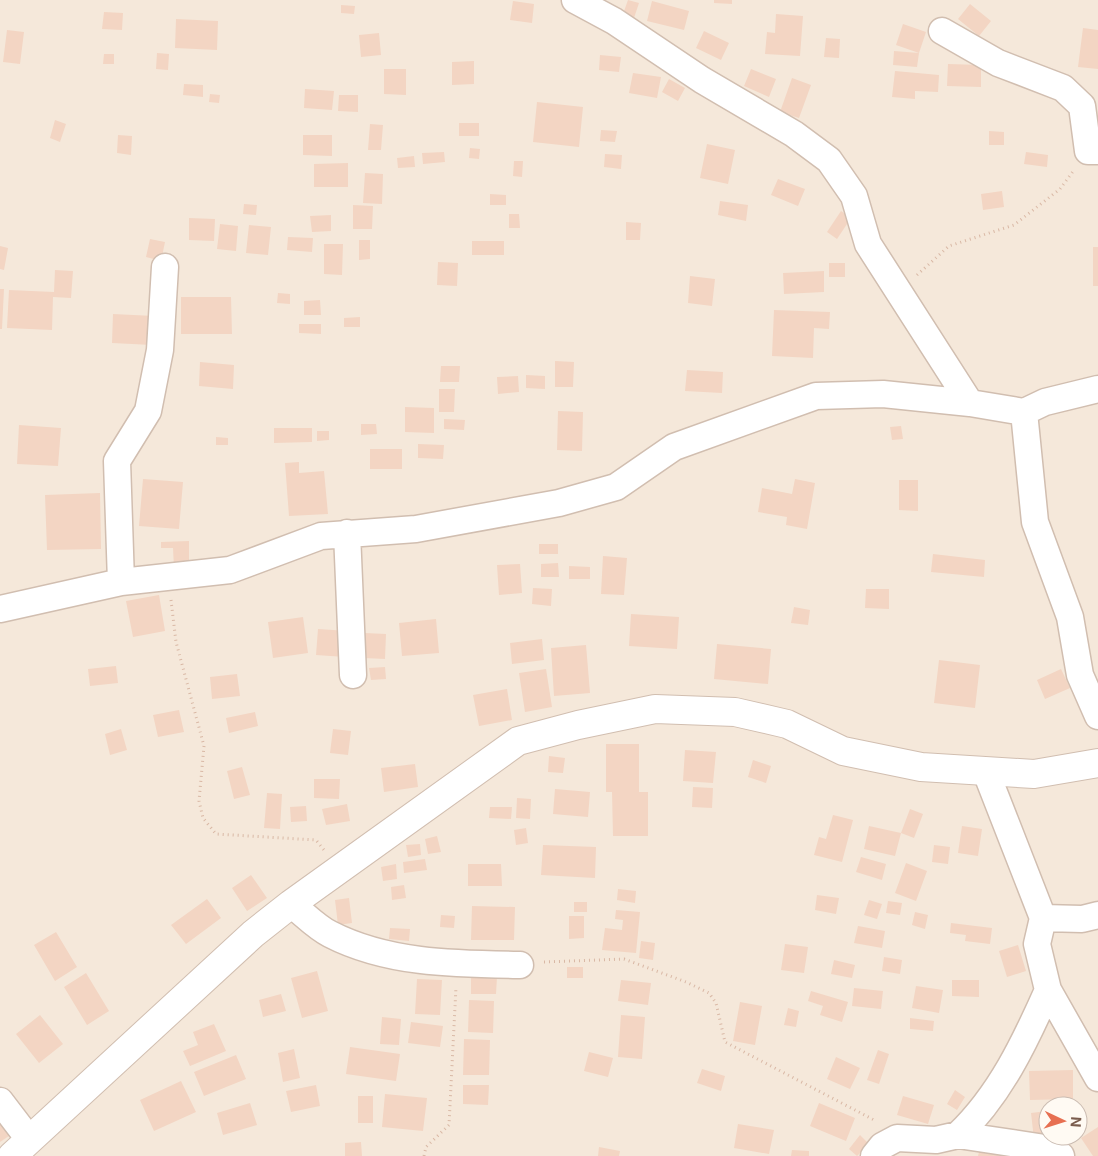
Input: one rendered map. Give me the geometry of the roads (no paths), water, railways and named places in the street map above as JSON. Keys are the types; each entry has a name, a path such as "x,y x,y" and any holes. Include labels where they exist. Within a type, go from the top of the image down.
{"street":[{"path":"575,0 614,21 702,80 794,134 830,160 854,196 868,244 970,403"},
{"path":"942,31 998,63 1063,88 1082,106 1093,151"},
{"path":"121,582 117,461 148,411 160,350 166,267"},
{"path":"0,609 121,582 230,570 321,536 416,529 559,502 616,487 674,447 816,396 883,394 970,403 1024,412 1045,402 1098,389"},
{"path":"1024,412 1035,522 1070,617 1080,675 1098,716"},
{"path":"347,533 353,675"},
{"path":"0,1100 20,1148 253,934 291,904 518,741 578,724 655,709 735,712 787,724 843,751 921,768 1034,774 1098,763"},
{"path":"986,772 1042,918 1037,944 1048,990 1098,1078"},
{"path":"291,904 328,934 363,948 448,964 520,965"},
{"path":"1042,918 1082,919 1098,915"},
{"path":"958,1135 979,1115 1024,1045 1048,990"},
{"path":"874,1156 882,1146 897,1138 936,1140 958,1135 1045,1148 1061,1156"}]}
